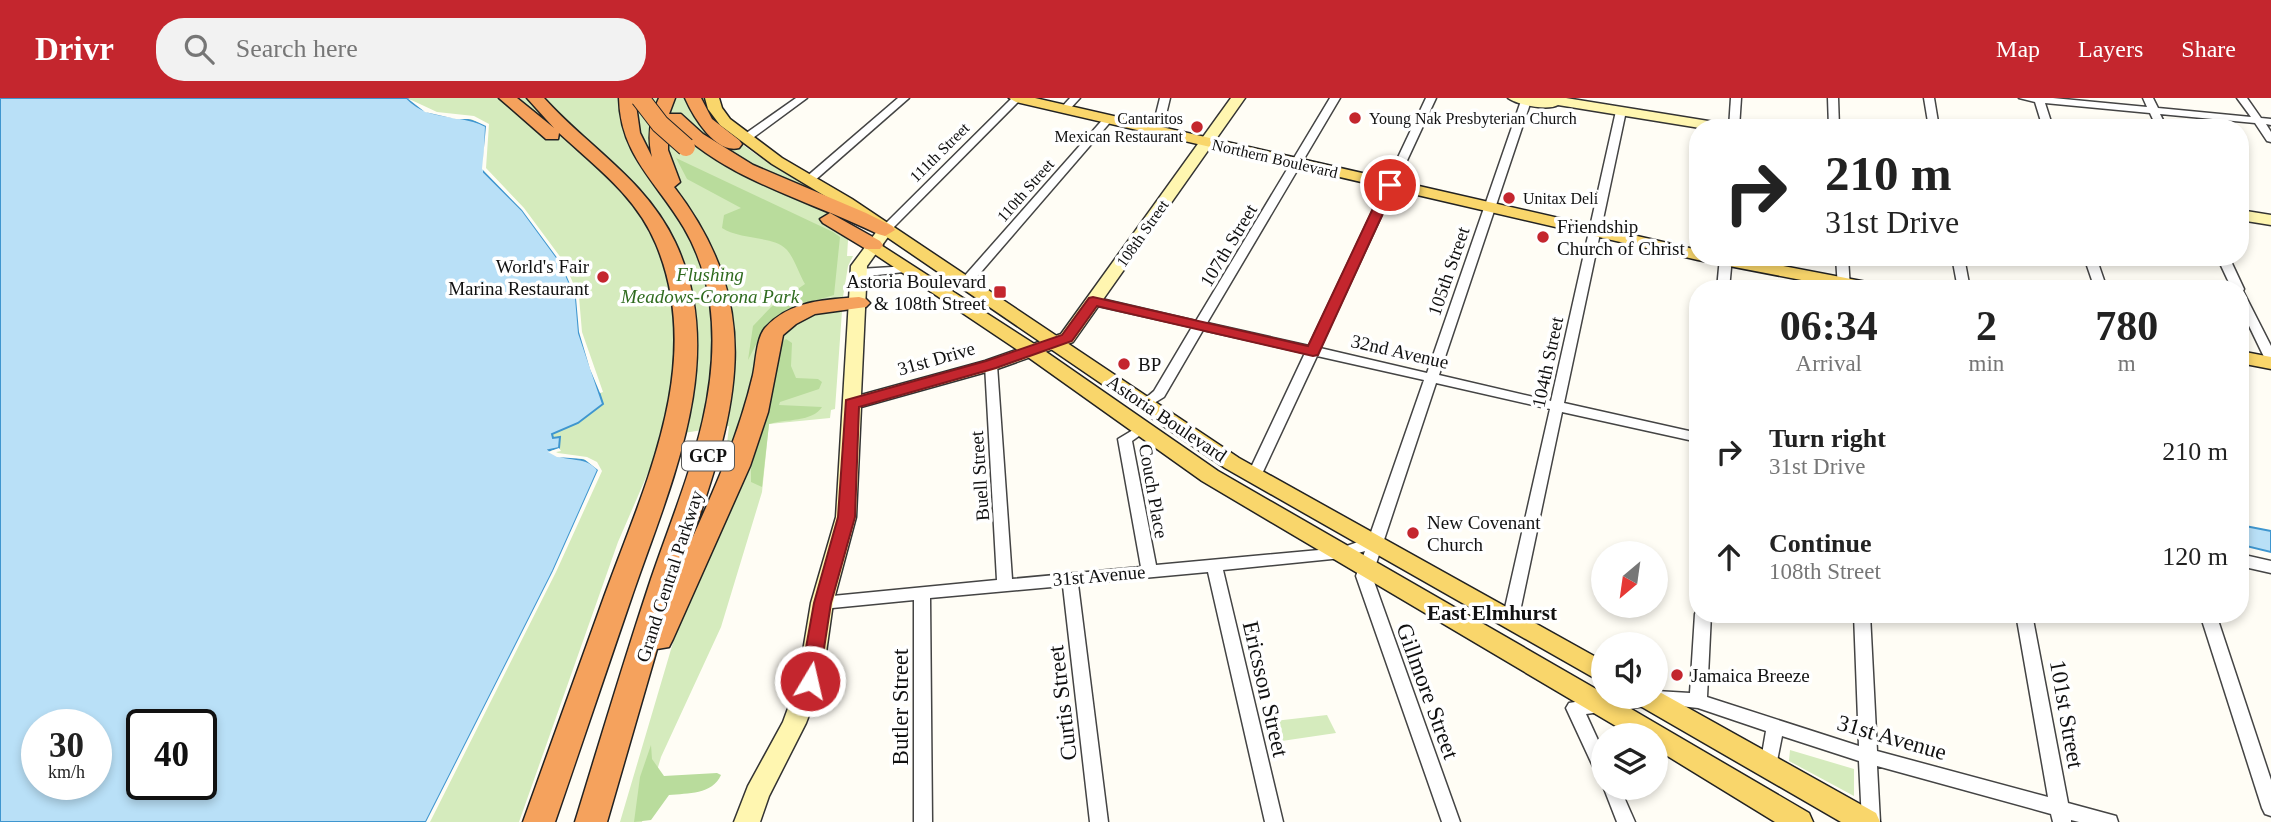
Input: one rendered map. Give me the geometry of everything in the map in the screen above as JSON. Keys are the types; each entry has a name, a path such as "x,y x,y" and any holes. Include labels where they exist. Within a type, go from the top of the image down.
{"highway":[{"path":"507,98 569,148"},
{"name":"Grand Central Parkway","path":"520,98 646,221 669,260 681,293"},
{"name":"Grand Central Parkway","path":"528,822 543,808 676,428 684,391 687,355 681,293 665,242 644,205 621,179 535,98"},
{"name":"Grand Central Parkway","path":"591,822 665,578 709,453 723,388 724,342 720,300 708,260 687,217 639,153 629,126 627,98"},
{"path":"640,98 660,124 686,147 723,170 879,238"},
{"path":"659,98 675,118 702,142 879,238"},
{"path":"667,98 658,122 657,148 687,217"},
{"path":"693,98 701,116 725,138 751,154 809,180"},
{"path":"632,692 673,610 738,466 756,412 770,338 782,323 802,312 828,304 859,303"}],"main road":[{"name":"Astoria Boulevard","path":"712,98 719,116 746,138 846,202 909,269 1032,351 1210,476 1342,553 1365,571 1591,698"},
{"name":"Northern Boulevard","path":"1017,98 1070,104 1108,119 1153,130 1689,253"},
{"name":"Astoria Boulevard","path":"879,238 965,282 1254,476 1591,667"},
{"path":"1755,266 1817,280"},
{"path":"2249,358 2271,361"},
{"path":"1668,706 1869,822"},
{"name":"Astoria Boulevard","path":"1610,709 1633,723"},
{"name":"Astoria Boulevard","path":"1668,744 1799,822"}],"street":[{"path":"746,138 802,98"},
{"path":"809,180 904,98"},
{"name":"111th Street","path":"879,238 1017,98"},
{"path":"1153,130 1159,123 1165,98"},
{"name":"108th Street","path":"1032,351 1067,338 1238,98"},
{"name":"107th Street","path":"1146,404 1157,398 1335,98"},
{"path":"1254,476 1431,98"},
{"path":"1542,98 1689,126"},
{"path":"1735,119 1736,98"},
{"path":"1833,98 1834,119"},
{"path":"1929,98 1932,119"},
{"path":"2024,98 2244,119"},
{"path":"2148,98 2158,119"},
{"path":"2242,98 2266,121 2271,139"},
{"path":"1523,99 1689,123"},
{"name":"105th Street","path":"1365,571 1490,208 1523,99"},
{"path":"2039,99 2045,119"},
{"name":"104th Street","path":"1510,621 1620,113"},
{"name":"110th Street","path":"965,282 1108,119"},
{"path":"2249,214 2271,218"},
{"path":"747,822 757,794 794,723 810,681 822,603 846,517 859,273 863,257 879,238"},
{"path":"859,273 909,269"},
{"name":"32nd Avenue","path":"1093,301 1689,436"},
{"path":"2249,313 2271,361"},
{"name":"31st Drive","path":"852,404 1032,351"},
{"name":"Buell Street","path":"991,365 1005,584"},
{"name":"Couch Place","path":"1143,428 1125,439 1149,571"},
{"name":"31st Avenue","path":"822,603 1342,553 1374,542"},
{"path":"2249,562 2271,567"},
{"name":"Ericsson Street","path":"1214,566 1274,822"},
{"name":"Gillmore Street","path":"1365,571 1451,822"},
{"name":"Curtis Street","path":"1070,578 1098,822"},
{"name":"Butler Street","path":"922,592 923,822"},
{"path":"1698,701 1702,623"},
{"path":"1863,623 1870,757 1869,822"},
{"name":"101st Street","path":"2026,623 2061,815"},
{"path":"2211,623 2271,808"},
{"name":"31st Avenue","path":"1668,698 1698,701 2061,815 2109,822"},
{"name":"31st Avenue","path":"1591,706 1575,708 1591,743"},
{"path":"1769,766 1775,727"},
{"path":"1616,800 1626,822"}],"green space":[{"name":"Flushing Meadows-Corona Park","path":"377,98 706,98 712,113 725,130 744,146 790,176 850,209 847,256 853,256 848,266 843,297 835,409 831,410 830,418 769,424 762,492 721,627 661,757 642,822 620,822 724,470 729,426 664,436 618,542 519,822 0,822 21,800 112,800 112,745 126,711 126,800 217,800 217,709 127,709"},
{"path":"676,158 840,237 834,295 787,309 766,325 748,360 753,326 771,307 805,284 792,256 781,245 738,235 722,228 724,215 741,208 687,179"},
{"path":"786,339 792,343 791,366 796,378 818,379 822,382 819,389 780,402 779,405 822,407 805,418 769,424 762,487 751,482 751,469 771,399 779,351"},
{"path":"1327,715 1336,733 1269,743 1266,722"},
{"path":"651,745 652,759 664,776 721,775 717,782 706,790 669,795 651,820 634,822 640,777"},
{"path":"1790,750 1854,769 1854,796 1789,761"}],"water":[{"path":"0,98 407,98 425,111 486,126 484,172 522,210 561,263 576,298 579,333 603,404 578,423 552,434 553,438 560,437 559,448 549,450 561,456 587,462 598,470 553,571 426,822 0,822"},
{"path":"2249,527 2271,531 2271,552 2249,547"}],"pier":[{"path":"407,98 437,112 474,116 489,124 486,168 524,208 564,262 579,297 582,332 603,392 600,393 590,369 579,332 576,298 561,263 522,210 482,169 486,126 471,119 456,119 425,112"},
{"path":"559,448 561,451 556,452 558,453 587,457 597,462 602,471 556,572 430,822 426,822 553,571 598,470 584,459 557,457 548,452"}],"place":[{"name":"Young Nak Presbyterian Church","path":"1355,118"},
{"name":"Cantaritos Mexican Restaurant","path":"1197,127"},
{"name":"Unitax Deli","path":"1509,198"},
{"name":"Friendship Church of Christ","path":"1543,237"},
{"name":"World's Fair Marina Restaurant","path":"603,277"},
{"name":"Astoria Boulevard & 108th Street","path":"1000,292"},
{"name":"BP","path":"1124,364"},
{"name":"New Covenant Church","path":"1413,533"},
{"name":"Jamaica Breeze","path":"1677,675"}],"district":[{"name":"East Elmhurst","path":"1492,613"}],"route":[{"path":"810,681 822,603 846,517 852,404 991,365 1067,338 1093,301 1313,352 1390,185"}]}
